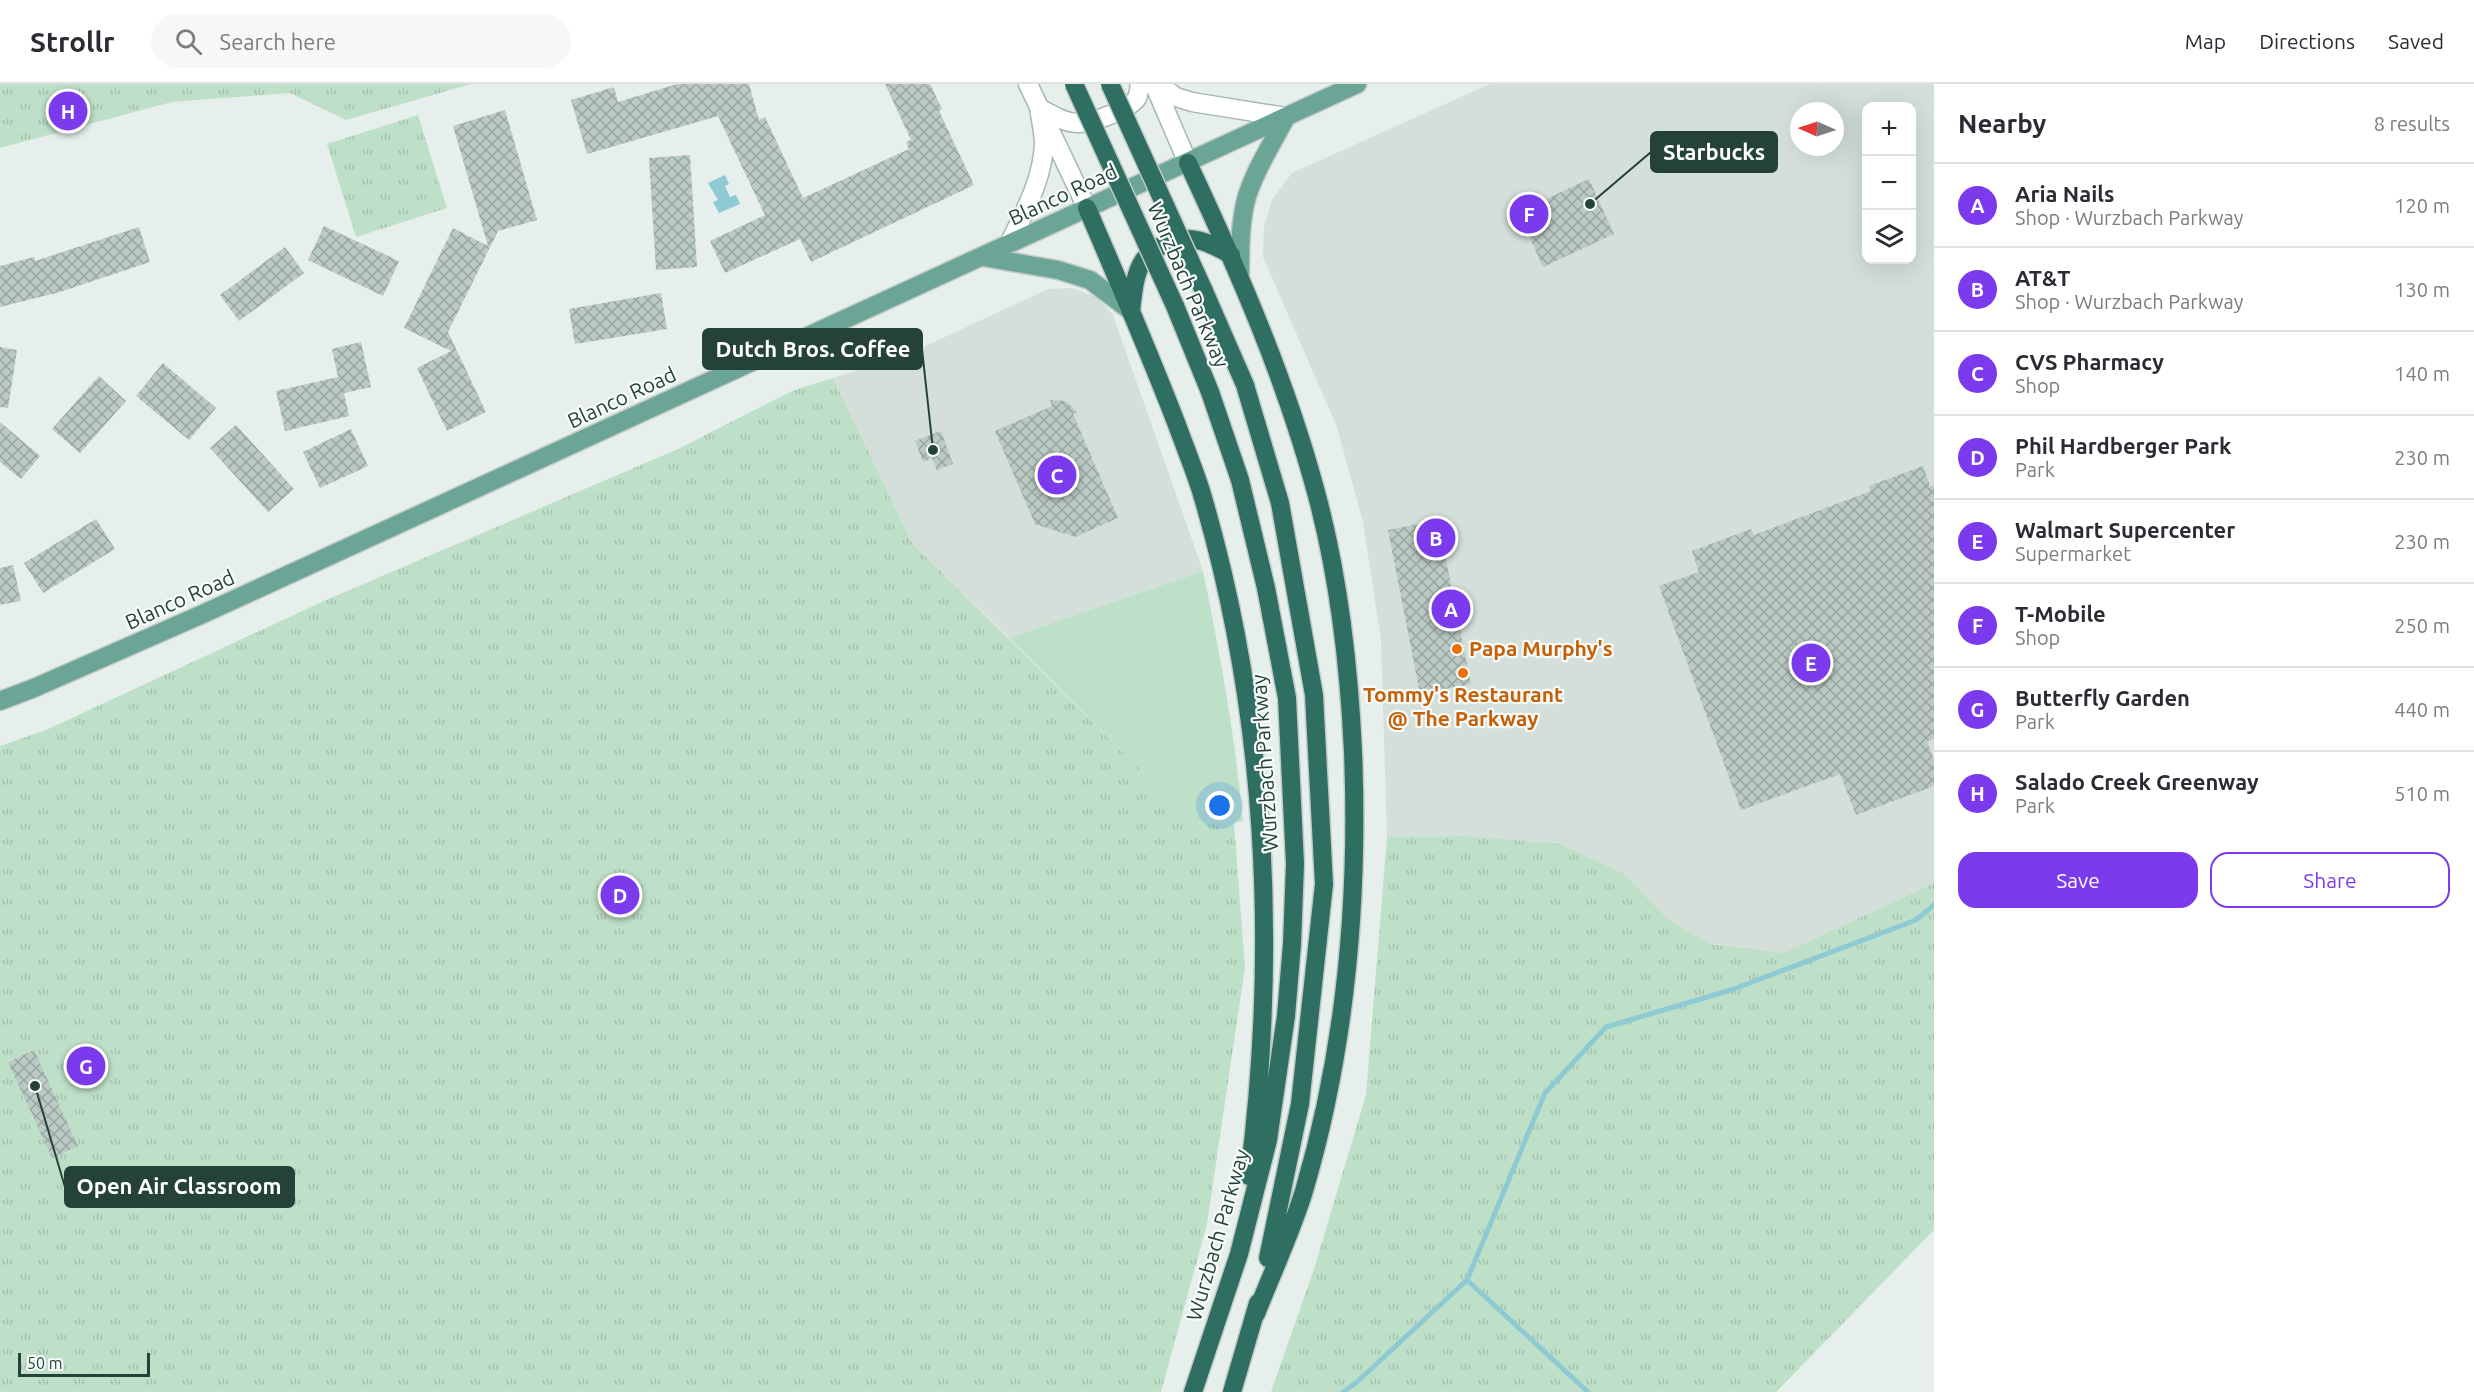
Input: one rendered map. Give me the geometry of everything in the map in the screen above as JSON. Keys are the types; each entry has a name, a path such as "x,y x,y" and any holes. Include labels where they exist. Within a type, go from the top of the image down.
{"highway":[{"name":"Wurzbach Parkway","path":"1074,84 1175,306 1240,480 1266,588 1287,698 1295,864 1286,1016 1268,1140 1239,1254 1193,1392"},
{"name":"Wurzbach Parkway","path":"1110,84 1245,385 1280,503 1314,695 1324,884 1300,1104 1256,1314 1232,1392"},
{"path":"1188,163 1240,274 1282,384 1316,492 1340,600 1350,684 1355,799 1353,923 1345,999 1330,1085 1303,1193 1256,1314"},
{"path":"1087,208 1161,384 1201,490 1249,703 1262,848 1265,917 1264,1005 1255,1131 1239,1254"},
{"path":"1131,311 1139,269 1147,255 1161,246 1176,239 1195,239 1211,243 1231,255"}],"main road":[{"name":"Blanco Road","path":"0,700 34,688 151,638 1357,84"},
{"path":"1240,274 1241,229 1247,196 1253,179 1286,117"},
{"path":"983,257 1058,270 1090,280 1131,311"}],"street":[{"path":"1028,84 1087,208"},
{"path":"1039,108 1070,122 1096,121 1130,105 1137,98 1140,84"},
{"path":"1156,84 1176,97 1192,102 1286,117"},
{"path":"1156,84 1188,163"},
{"path":"1009,244 1039,173 1044,141 1039,108"}],"shaded area":[{"path":"1490,84 1934,84 1934,883 1784,953 1710,944 1668,919 1624,874 1561,844 1466,836 1387,837 1381,640 1363,522 1337,427 1263,257 1264,227 1272,200 1292,173"},
{"path":"1072,288 1097,297 1113,315 1203,571 1009,638 912,543 833,378 904,356 1048,289"}],"green space":[{"path":"0,84 471,84 346,120 290,93 172,102 0,148"},
{"path":"418,115 447,208 356,237 327,144"},
{"path":"833,378 912,543 1195,823 1234,823 1245,967 1207,1224 1161,1392 0,1392 0,746 46,730 324,601 678,449 792,391"},
{"path":"1203,571 1226,695 1240,789 1243,821 1234,823 1195,823 1009,638"},
{"path":"1466,836 1561,844 1624,874 1668,919 1710,944 1784,953 1934,883 1934,1230 1776,1392 1271,1392 1314,1269 1366,1095 1387,837"},
{"path":"83,1052 87,1061 94,1057 97,1059 98,1065 93,1069 94,1076 90,1079 87,1078 85,1070 75,1073 72,1070 78,1063 78,1056 81,1057"}],"water":[{"path":"725,175 729,184 725,186 730,197 736,195 740,204 719,213 713,202 718,200 708,183"}],"building":[{"path":"677,84 749,84 759,120 765,117 803,198 909,149 906,142 911,140 885,84 930,84 942,109 939,111 974,185 811,262 800,239 725,273 710,241 765,215 718,116 587,154 571,100 614,87 618,102"},
{"path":"505,110 537,220 498,231 448,332 486,412 447,431 417,368 451,351 404,328 453,228 488,246 453,126"},
{"path":"690,155 697,267 656,270 649,158"},
{"path":"1589,179 1614,234 1543,267 1518,212"},
{"path":"324,226 399,261 383,296 308,260"},
{"path":"139,227 150,262 60,292 0,307 0,266 34,257 35,261"},
{"path":"285,247 304,273 239,321 220,295"},
{"path":"661,293 667,329 575,344 569,309"},
{"path":"361,342 371,387 344,393 349,416 285,431 276,391 338,377 332,349"},
{"path":"0,347 17,350 8,408 0,407"},
{"path":"163,363 216,408 189,440 136,396"},
{"path":"99,376 126,401 80,453 52,429"},
{"path":"1050,400 1066,401 1077,412 1073,414 1118,518 1075,537 1035,524 995,431 1052,406"},
{"path":"0,422 40,456 21,479 0,462"},
{"path":"236,425 294,489 268,512 210,448"},
{"path":"351,429 368,466 320,488 303,452"},
{"path":"941,431 953,464 937,470 932,458 923,462 915,441"},
{"path":"1923,466 1930,486 1934,485 1934,739 1927,741 1934,760 1934,786 1856,815 1840,774 1741,810 1659,586 1699,572 1692,551 1751,529 1754,535 1871,491 1869,486"},
{"path":"96,519 115,549 43,593 24,563"},
{"path":"1438,520 1471,684 1420,694 1388,530"},
{"path":"13,565 21,601 0,605 0,568"},
{"path":"34,1050 78,1146 52,1158 8,1062"}],"waterway":[{"path":"1343,1392 1357,1382 1467,1280 1545,1093 1606,1027 1731,990 1916,920 1934,905"},
{"path":"1467,1280 1588,1392"}],"place":[{"name":"Salado Creek Greenway","path":"68,111"},
{"name":"Starbucks","path":"1590,204"},
{"name":"T-Mobile","path":"1529,214"},
{"name":"Dutch Bros. Coffee","path":"933,450"},
{"name":"CVS Pharmacy","path":"1057,475"},
{"name":"AT&T","path":"1436,538"},
{"name":"Aria Nails","path":"1451,609"},
{"name":"Papa Murphy's","path":"1457,649"},
{"name":"Walmart Supercenter","path":"1811,663"},
{"name":"Tommy's Restaurant @ The Parkway","path":"1463,673"},
{"name":"Phil Hardberger Park","path":"620,895"},
{"name":"Butterfly Garden","path":"86,1066"},
{"name":"Open Air Classroom","path":"35,1086"}]}
